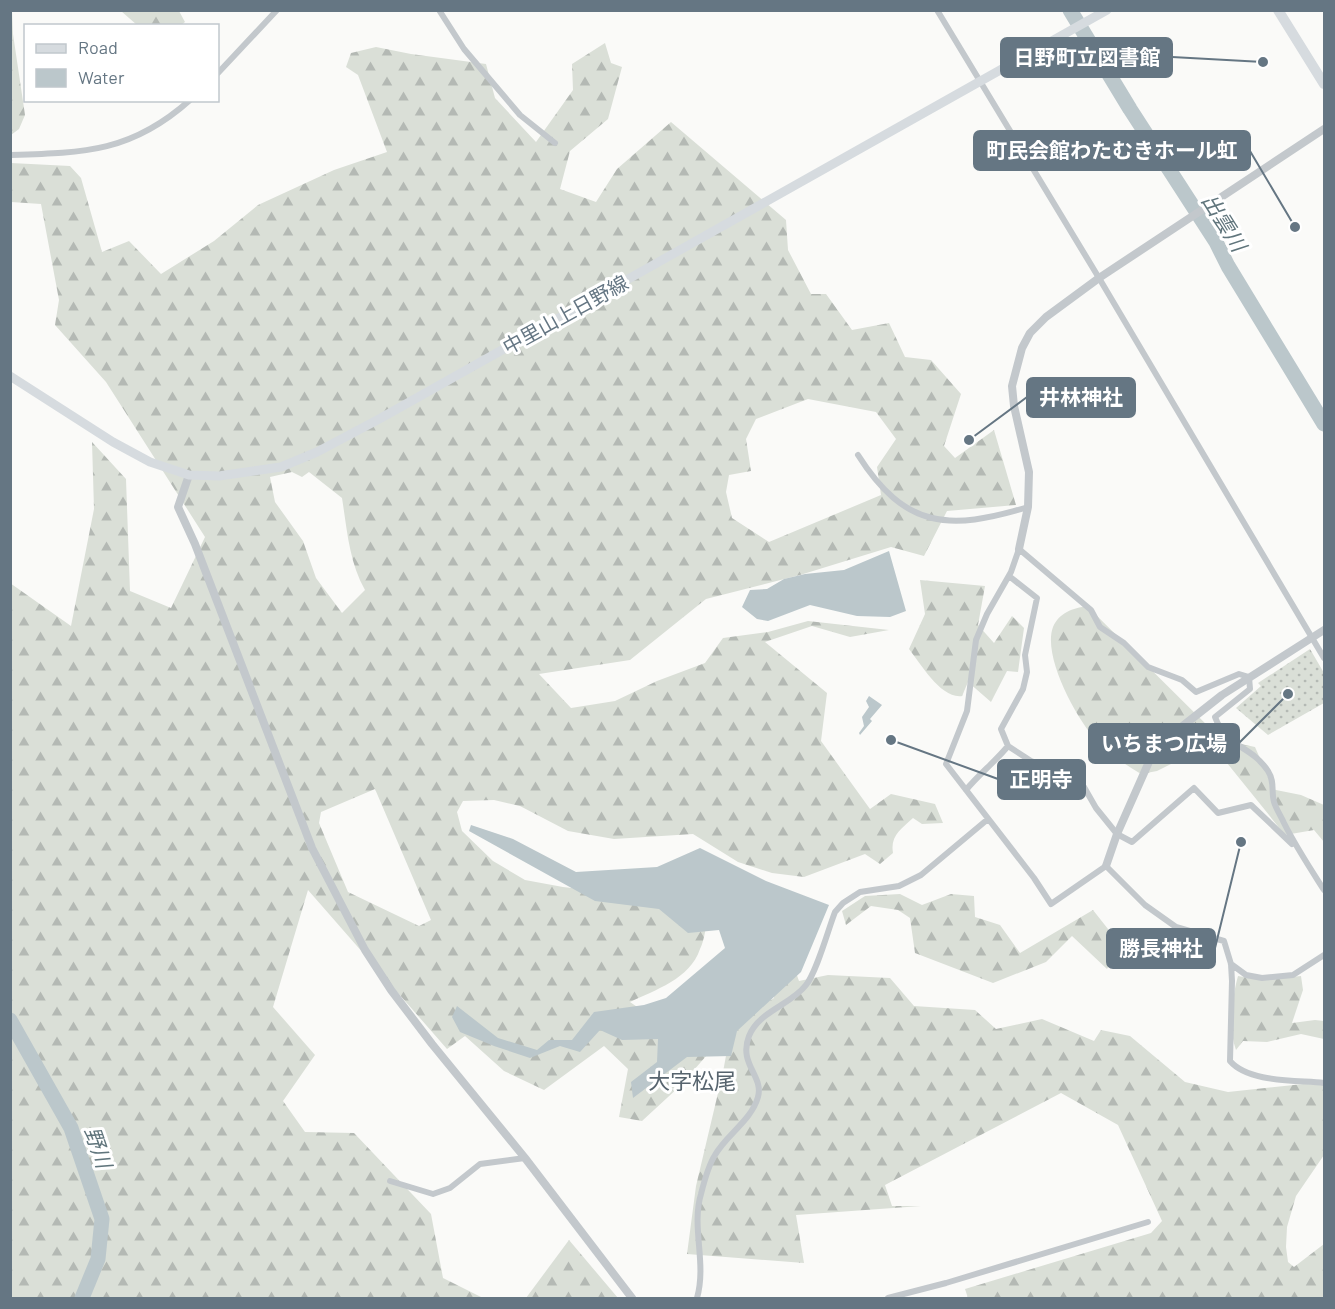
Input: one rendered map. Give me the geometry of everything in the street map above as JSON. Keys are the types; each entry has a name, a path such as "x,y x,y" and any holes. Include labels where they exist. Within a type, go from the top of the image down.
{"highway":[{"path":"1278,10 1324,84"}],"main road":[{"name":"中里山上日野線","path":"10,376 113,442 150,462 189,475 246,474 281,467 317,452 1107,10"}],"street":[{"path":"219,72 277,10"},
{"path":"439,10 464,49 496,88 520,115 555,143"},
{"path":"936,10 1099,278 1324,658"},
{"path":"10,155 92,150 123,143 152,129 174,115 188,102"},
{"path":"1324,129 1099,278 1038,323 1030,333 1018,360 1011,386 1029,472 1028,507 1019,549 1009,576 976,640 967,714 946,764 1034,878 1051,904 1106,866 1117,834 1152,755 1200,711 1324,630"},
{"path":"858,455 872,477 883,488 896,500 924,517 955,522 1002,515 1028,507"},
{"path":"189,475 178,507 195,544 312,848 365,950 391,990 432,1044 525,1158 632,1299"},
{"path":"1019,549 1091,610 1100,627 1124,643 1148,667 1182,680 1196,692 1239,674 1249,677"},
{"path":"1009,576 1037,598 1025,655 1027,672 1023,689 1000,729 1008,746 1031,761 1069,776 1084,787 1096,808 1117,834 1132,842 1194,788 1218,813 1251,805 1297,849"},
{"path":"1249,677 1250,688 1215,717 1221,731 1229,740 1257,757 1268,771 1273,779 1274,801 1297,849 1324,890"},
{"path":"966,790 1008,746"},
{"path":"697,1299 702,1270 698,1213 700,1196 715,1155 753,1110 760,1088 748,1064 745,1050 750,1034 758,1022 806,985 835,912 843,903 860,892 899,886 921,875 988,819"},
{"path":"1106,866 1145,905 1176,927 1224,941 1231,964 1230,1060 1237,1068 1271,1078 1324,1083"},
{"path":"1231,964 1246,975 1262,978 1293,975 1324,956"},
{"path":"390,1181 433,1194 450,1188 480,1164 525,1158"},
{"path":"888,1299 1148,1222"}],"green space":[{"path":"12,10 13,34 25,115 19,129 11,135 10,11"},
{"path":"121,11 179,11 185,22 182,24 136,24"},
{"path":"605,43 611,63 622,67 608,119 570,151 560,189 596,202 617,169 671,122 786,220 788,250 811,294 826,294 852,330 889,323 905,357 931,360 961,394 944,446 955,458 994,430 1016,505 947,511 924,556 891,547 800,575 706,599 630,660 539,674 571,708 615,701 657,681 705,663 723,638 768,632 808,621 889,630 850,637 812,626 765,642 827,693 821,741 870,809 891,794 935,804 943,823 922,824 913,818 895,837 893,853 880,864 865,854 804,877 772,873 738,862 693,834 614,839 568,831 520,806 494,800 463,801 457,812 462,831 493,861 525,880 640,896 707,922 701,946 688,968 671,982 630,1002 707,1055 680,1086 642,1121 619,1117 628,1069 604,1046 544,1090 504,1071 465,1036 447,1049 308,890 273,1007 315,1055 283,1101 305,1132 354,1133 431,1214 443,1278 483,1298 11,1298 10,583 71,626 94,509 92,442 126,479 130,591 171,608 205,537 106,382 55,325 59,300 41,204 11,202 11,163 70,166 81,178 102,252 129,241 161,274 214,241 258,205 334,170 387,152 358,75 346,67 351,53 376,47 486,64 495,98 536,142 573,90 572,64","holes":["808,399 876,412 896,439 877,467 881,495 769,542 732,518 726,492 729,475 751,471 746,439 756,419","292,472 302,477 309,472 342,498 352,557 365,590 342,613 316,578 303,541 275,502 270,477","375,789 431,920 419,926 348,892 319,823 321,812"]},
{"path":"920,580 985,586 978,625 994,643 1012,616 1024,628 1018,672 1007,671 991,702 968,682 962,696 947,692 932,679 909,649 925,614"},
{"path":"1087,606 1222,740 1255,747 1271,789 1301,795 1324,805 1324,842 1314,830 1285,835 1227,763 1195,755 1157,771 1141,774 1102,746 1071,703 1052,654 1051,639 1056,622 1067,612"},
{"path":"1310,649 1324,673 1324,703 1268,735 1236,708 1261,686 1258,683"},
{"path":"900,894 922,905 951,894 974,896 975,917 1000,925 1020,953 1093,910 1108,929 1116,953 1107,969 1072,936 1046,962 993,983 915,953 910,918 898,910 871,906 846,925 842,911 865,896"},
{"path":"790,956 799,981 828,975 890,978 914,1006 975,1010 996,1029 1042,1019 1094,1041 1101,1030 1130,1036 1185,1082 1228,1092 1324,1083 1324,1155 1296,1196 1287,1227 1286,1247 1288,1262 1294,1267 1324,1244 1324,1298 968,1298 965,1289 1151,1233 1162,1221 1118,1125 1061,1093 885,1185 892,1206 921,1206 796,1215 804,1263 687,1254 696,1186 732,1023 774,998 775,966"},
{"path":"1238,976 1261,980 1301,976 1303,990 1292,1023 1324,1021 1324,1039 1301,1034 1267,1042 1243,1041 1236,1050 1232,1032 1232,1013"},
{"path":"569,1240 618,1298 526,1298"}],"water":[{"path":"889,551 906,611 890,617 857,616 810,605 768,621 757,619 742,607 750,590 767,589 784,579 805,574 844,570"},
{"path":"869,696 882,705 860,735 864,726 862,717 869,707 866,701"},
{"path":"471,825 513,839 576,872 657,867 700,848 766,881 829,905 801,972 737,1031 731,1056 687,1057 633,1098 631,1082 657,1062 658,1039 622,1040 600,1030 580,1052 560,1046 530,1058 460,1032 452,1017 457,1006 498,1038 537,1050 549,1040 572,1040 594,1012 644,1005 666,998 725,948 719,930 688,933 659,909 595,901 469,831"}],"waterway":[{"name":"出雲川","path":"1070,10 1130,109 1216,242 1228,266 1324,424"},
{"name":"野川","path":"10,1020 71,1128 102,1219 98,1259 82,1298"}],"place":[{"name":"日野町立図書館","path":"1263,62"},
{"name":"町民会館わたむきホール虹","path":"1295,227"},
{"name":"井林神社","path":"969,440"},
{"name":"いちまつ広場","path":"1288,694"},
{"name":"正明寺","path":"891,740"},
{"name":"勝長神社","path":"1241,842"}],"district":[{"name":"大字松尾","path":"692,1080"}]}
